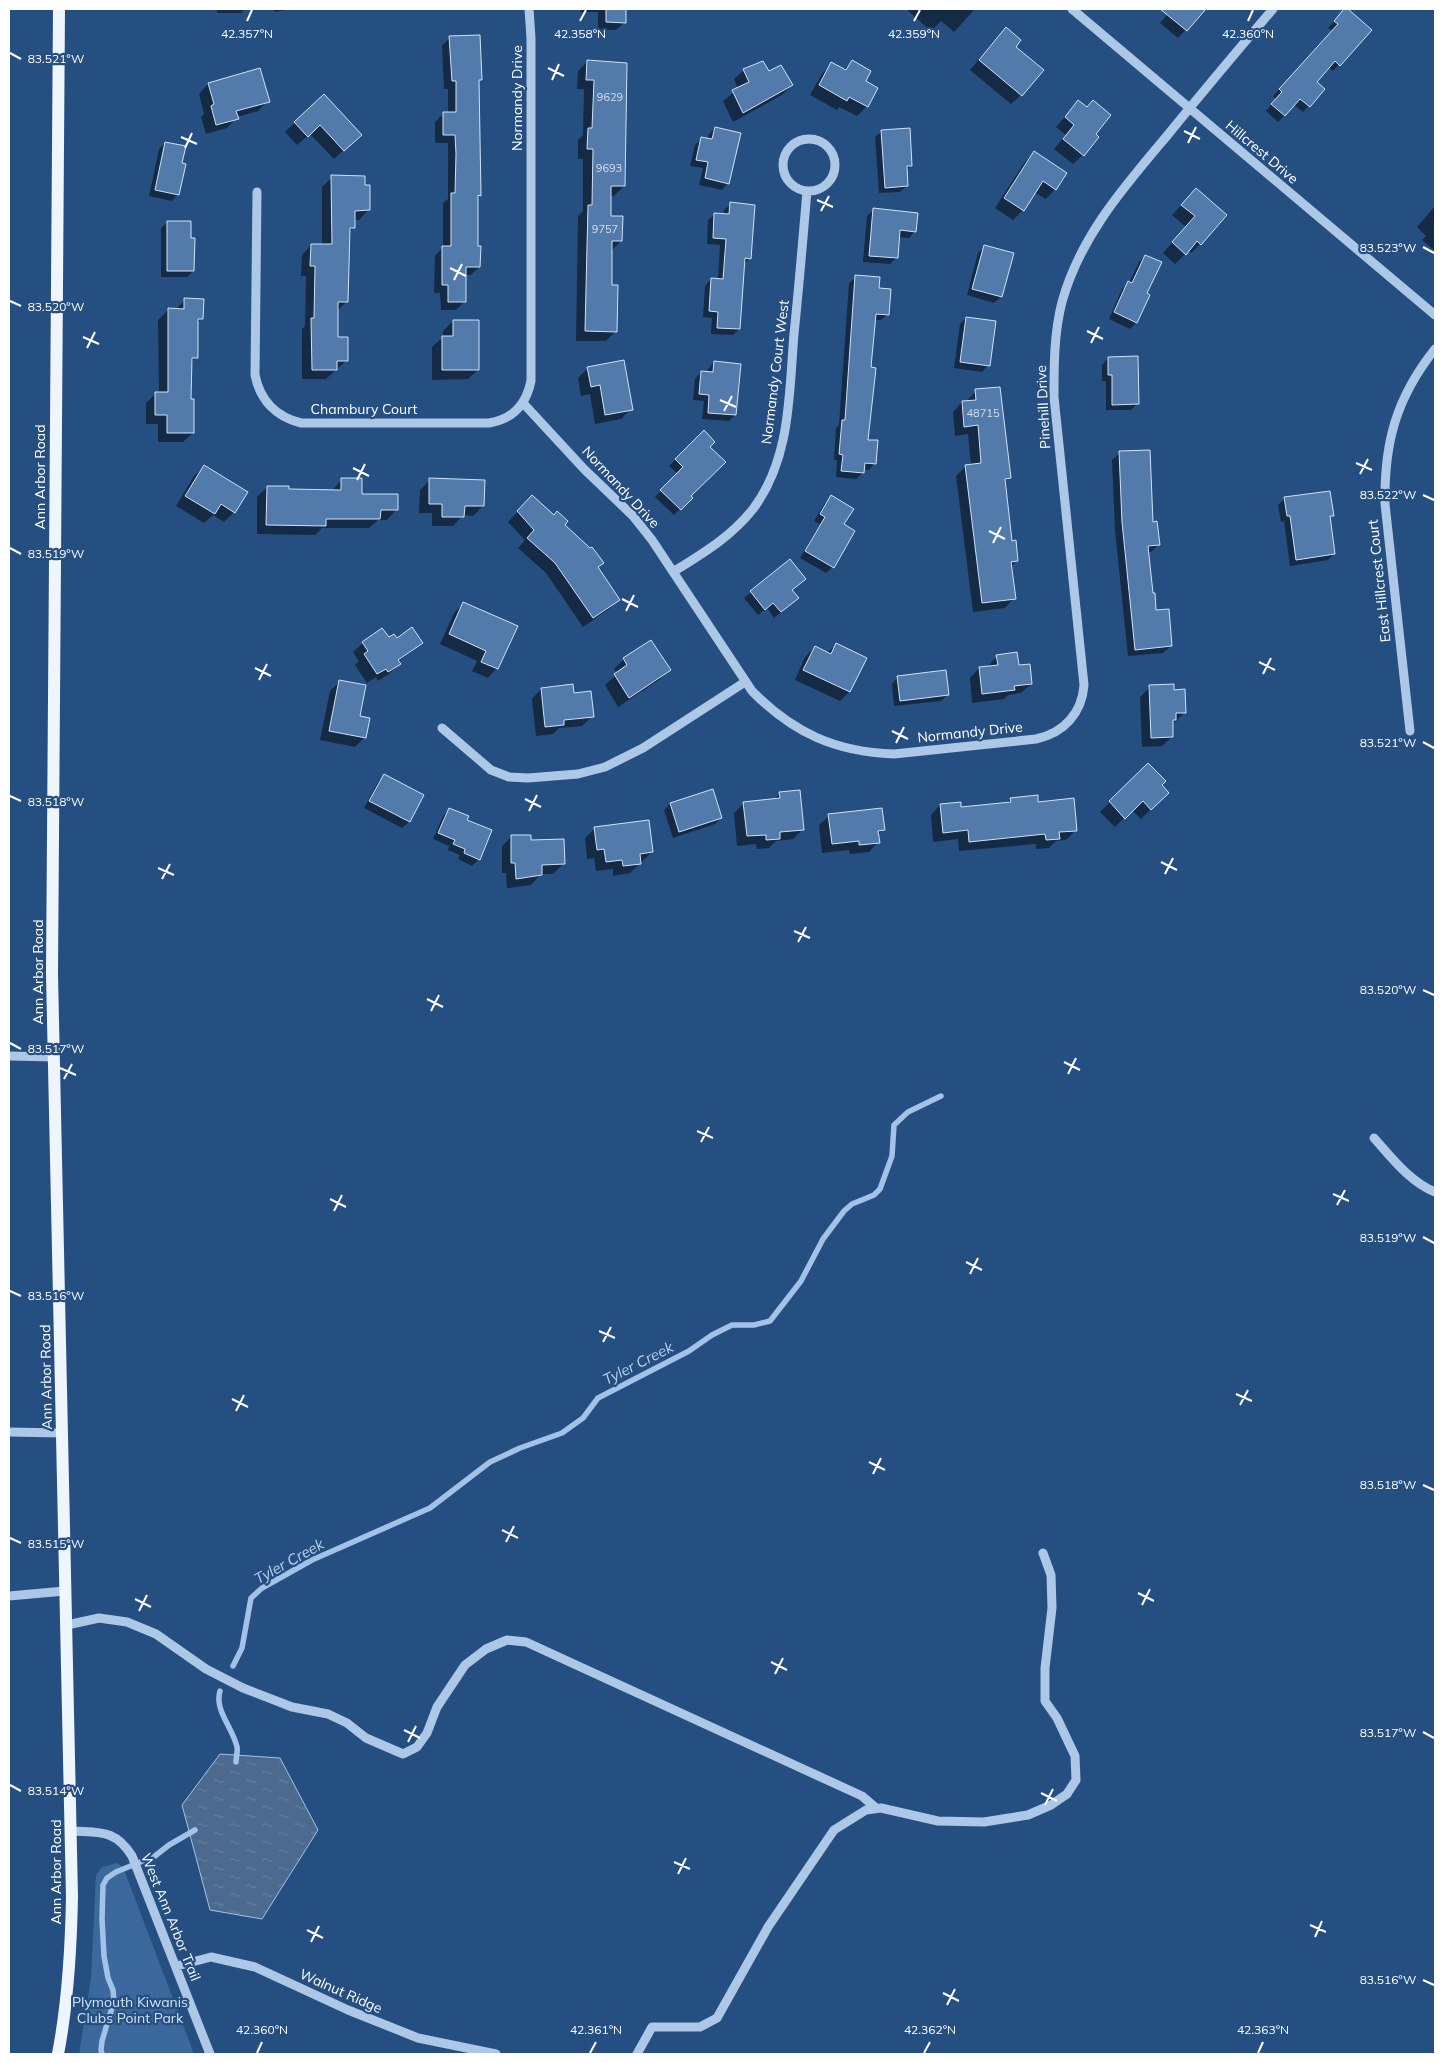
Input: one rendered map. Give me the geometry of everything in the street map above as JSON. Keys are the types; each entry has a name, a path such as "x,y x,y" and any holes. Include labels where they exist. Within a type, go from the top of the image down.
{"main road":[{"name":"Ann Arbor Road","path":"58,2054 66,2006 72,1897 52,964 54,483 59,9"}],"street":[{"name":"Normandy Drive","path":"529,9 531,38 531,381 523,403 584,469 633,516 652,540 745,682 766,705 791,725 808,735 856,751 894,754 1036,739 1055,733 1070,721"},
{"name":"Hillcrest Drive","path":"1072,9 1435,314"},
{"name":"Pinehill Drive","path":"1070,721 1080,705 1084,685 1054,397 1054,362 1058,320 1072,271 1110,204 1273,9"},
{"path":"811,139 820,141 827,146 832,154 834,171 824,186 808,191 800,189 787,179 783,163 789,148 795,142 811,139"},
{"name":"Normandy Court West","path":"673,572 716,545 742,522 762,495 777,462 786,421 808,191"},
{"name":"Chambury Court","path":"258,192 254,375 257,386 266,402 280,415 301,422 489,423 508,417 523,403"},
{"name":"East Hillcrest Court","path":"1410,731 1384,504 1384,481 1387,447 1395,416 1408,387 1435,349"},
{"path":"442,728 491,770 509,777 528,778 578,774 605,766 643,748 745,682"},
{"path":"9,1056 54,1057"},
{"path":"1374,1138 1394,1161 1421,1186 1435,1192"},
{"path":"9,1432 62,1433"},
{"path":"637,2054 652,2027 700,2027 717,2018 768,1927 834,1830 866,1810 881,1808 938,1821 984,1822 1028,1815 1051,1805 1066,1794 1076,1780 1075,1756 1057,1718 1045,1701 1045,1668 1052,1608 1051,1575 1043,1553"},
{"path":"9,1596 65,1591"},
{"path":"67,1625 99,1618 127,1622 156,1634 206,1669 244,1688 292,1707 328,1714 348,1723 366,1738 403,1754 417,1747 426,1733 437,1707 465,1665 486,1649 507,1640 526,1642 862,1796 876,1808"},
{"name":"West Ann Arbor Trail","path":"71,1831 104,1833 124,1843 139,1871 210,2054"},
{"name":"Walnut Ridge","path":"177,1966 211,1957 255,1968 348,2010 418,2038 496,2054"}],"green space":[{"name":"Plymouth Kiwanis Clubs Point Park","path":"117,1863 123,1867 194,2054 79,2054 91,1979 96,1875 102,1867"}],"water":[{"path":"220,1754 280,1758 318,1830 262,1919 210,1910 182,1805"}],"building":[{"path":"606,9 626,9 626,23 606,22"},
{"path":"1160,9 1206,9 1187,31"},
{"path":"1344,9 1348,9 1372,30 1340,66 1335,61 1317,82 1325,89 1310,107 1300,99 1285,116 1271,104 1282,92 1279,89 1338,24 1334,21"},
{"path":"1006,27 1021,40 1016,47 1044,70 1022,96 979,60"},
{"path":"480,35 482,80 479,80 481,196 478,195 478,246 481,246 480,267 466,267 466,302 448,302 448,285 442,285 442,246 451,246 451,193 455,193 456,154 455,135 443,135 443,112 456,112 456,81 452,81 449,36"},
{"path":"587,60 627,63 625,186 611,186 611,216 623,216 622,241 612,241 612,285 618,285 617,332 585,331 588,205 592,205 593,149 587,149 588,128 592,128 594,80 586,80"},
{"path":"852,60 871,71 866,81 878,88 868,107 849,97 847,101 819,85 831,62 846,70"},
{"path":"763,61 769,71 781,65 793,85 743,113 732,90 749,82 743,69"},
{"path":"260,68 270,102 236,111 239,119 216,125 211,106 214,104 208,83"},
{"path":"324,94 362,135 344,151 320,125 308,137 294,122"},
{"path":"1078,100 1087,107 1093,100 1111,115 1096,134 1099,137 1084,156 1063,139 1074,125 1065,117"},
{"path":"715,127 741,133 729,184 705,178 708,162 696,160 701,137 712,139"},
{"path":"910,128 912,166 907,166 908,186 885,188 881,130"},
{"path":"165,142 186,146 182,163 186,164 179,195 155,190"},
{"path":"1034,151 1067,173 1056,190 1043,181 1024,211 1004,198"},
{"path":"331,175 365,176 365,185 370,185 370,210 355,211 355,228 350,228 348,302 338,302 338,337 348,337 348,361 337,361 337,370 312,370 311,318 314,318 315,266 310,266 311,244 332,244"},
{"path":"1196,188 1227,215 1201,245 1197,241 1186,255 1172,242 1195,216 1181,205"},
{"path":"730,202 755,205 751,259 745,258 740,329 717,328 718,312 709,311 711,278 723,279 726,239 713,238 714,213 729,214"},
{"path":"873,208 918,213 916,232 900,230 898,258 869,256"},
{"path":"167,221 191,221 191,238 195,238 194,271 167,271"},
{"path":"984,245 1014,253 1002,297 972,289"},
{"path":"1145,255 1162,262 1147,293 1150,295 1137,323 1114,312 1128,281 1132,283"},
{"path":"855,275 880,277 879,288 891,289 889,315 876,314 871,367 876,368 868,440 878,440 876,464 865,463 864,473 841,471 843,455 839,454 842,420 845,420"},
{"path":"184,298 204,299 203,319 198,319 198,358 192,358 191,399 194,399 194,433 167,433 167,415 155,415 155,392 168,392 168,308 184,309"},
{"path":"966,317 996,321 990,366 960,362"},
{"path":"453,320 479,320 479,370 442,370 442,336 453,336"},
{"path":"1138,356 1139,404 1112,405 1112,375 1108,375 1108,357"},
{"path":"624,360 633,410 605,415 600,385 591,387 587,367"},
{"path":"714,361 741,364 736,415 708,413 709,395 699,394 701,371 713,372"},
{"path":"1000,387 1011,478 1005,479 1012,541 1016,540 1018,561 1011,562 1016,599 982,603 965,465 981,463 978,425 964,427 962,401 976,400 975,389"},
{"path":"704,430 715,442 710,447 726,462 691,496 693,498 681,510 660,490 683,467 675,459"},
{"path":"1150,450 1153,522 1157,521 1160,545 1148,546 1153,593 1155,593 1156,610 1169,609 1172,646 1135,650 1122,522 1119,451"},
{"path":"204,465 248,492 235,513 221,504 215,514 185,496"},
{"path":"341,478 362,478 362,494 398,494 398,510 381,510 380,519 326,519 326,526 266,525 267,486 289,486 289,489 341,490"},
{"path":"429,478 485,480 484,506 465,506 464,517 442,517 442,504 429,504"},
{"path":"1330,491 1334,516 1330,516 1335,554 1296,560 1290,516 1287,516 1284,497"},
{"path":"532,495 554,515 557,511 568,521 565,525 590,548 592,547 604,563 598,567 620,600 593,618 555,563 527,538 534,530 517,511"},
{"path":"831,495 854,509 844,524 855,531 834,568 805,551 825,517 820,514"},
{"path":"790,559 806,579 792,590 799,598 781,612 773,603 765,610 750,591"},
{"path":"463,602 518,626 498,669 481,662 486,651 449,634"},
{"path":"412,627 423,643 398,660 401,664 388,672 386,669 377,674 364,654 368,651 362,642 382,628 389,637 394,634 397,638"},
{"path":"651,640 671,670 629,698 614,674 627,665 623,658"},
{"path":"836,643 867,658 850,692 803,670 815,646 831,654"},
{"path":"1017,652 1019,665 1030,664 1032,684 1014,686 1015,690 982,694 979,667 998,665 996,655"},
{"path":"946,670 949,695 900,701 897,676"},
{"path":"339,680 366,685 360,716 370,718 366,738 329,731"},
{"path":"573,684 574,693 591,691 594,717 564,720 564,725 545,727 541,688"},
{"path":"1174,684 1174,690 1185,689 1186,713 1176,713 1176,720 1173,720 1173,737 1151,738 1149,685"},
{"path":"1148,763 1166,781 1162,785 1169,793 1151,810 1143,801 1125,819 1109,801"},
{"path":"384,774 424,795 410,822 369,801"},
{"path":"713,789 722,818 679,832 670,803"},
{"path":"800,790 804,830 780,832 780,839 766,840 766,835 747,836 743,802 780,798 779,792"},
{"path":"1038,795 1038,802 1074,798 1077,831 1059,832 1060,839 1046,840 1045,834 969,842 968,830 943,833 940,804 961,802 961,807 1011,802 1010,798"},
{"path":"449,808 469,816 467,820 492,830 480,860 464,853 465,849 453,844 455,840 438,833"},
{"path":"882,808 885,830 878,831 880,843 859,845 859,841 832,844 828,814"},
{"path":"649,820 653,852 640,854 641,864 623,866 622,860 606,862 604,849 597,850 594,827"},
{"path":"511,835 531,835 531,840 564,839 565,864 542,865 542,875 516,879 515,863 511,863"}],"waterway":[{"name":"Tyler Creek","path":"233,1666 242,1648 251,1598 262,1588 312,1560 430,1508 490,1462 520,1448 562,1433 583,1418 598,1398 689,1351 712,1335 732,1325 754,1325 770,1321 801,1281 823,1239 844,1211 852,1204 874,1195 880,1189 892,1156 894,1125 908,1112 941,1096"},
{"name":"Tyler Creek","path":"220,1691 219,1698 222,1712 237,1747 236,1762"},
{"name":"Tyler Creek","path":"102,2054 102,2041 114,2001 104,1956 103,1885 107,1878 116,1872 155,1856 169,1845 195,1830"}]}
